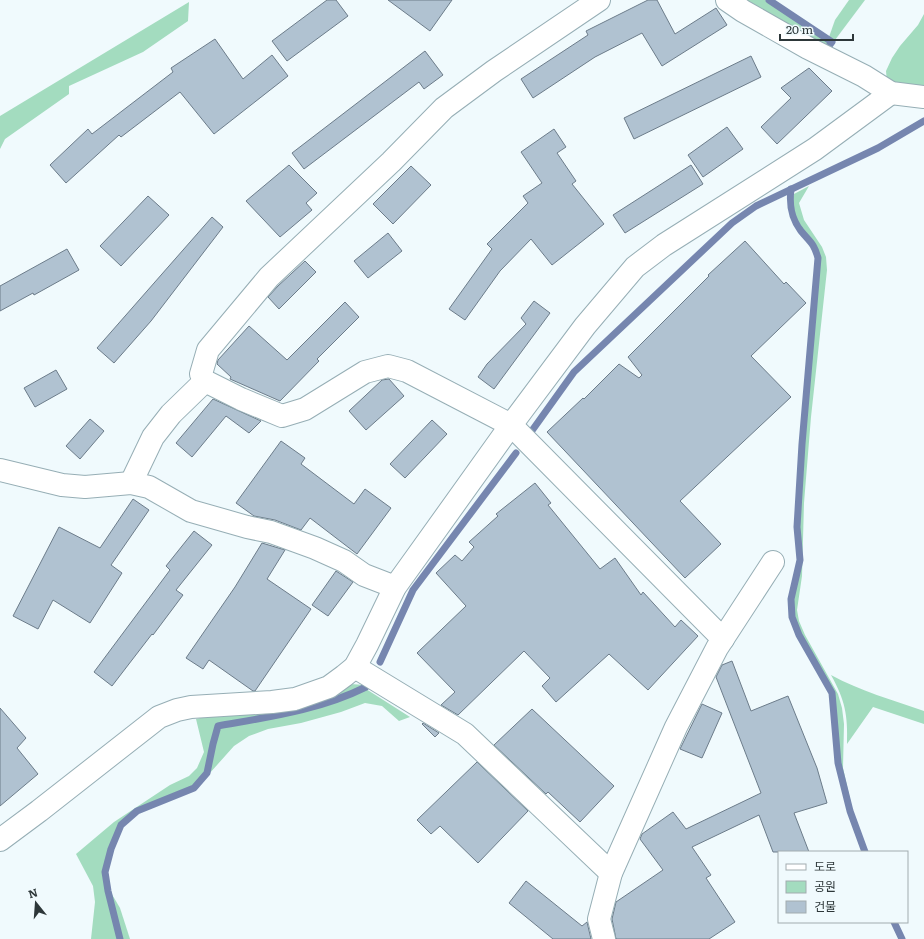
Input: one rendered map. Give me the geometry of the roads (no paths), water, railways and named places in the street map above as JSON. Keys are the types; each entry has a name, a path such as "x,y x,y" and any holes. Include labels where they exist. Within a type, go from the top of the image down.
{"street":[{"path":"600,0 494,71 444,108 390,162 269,277 208,350 201,374 205,381 241,399 282,416 305,409 365,372 388,366 407,372 511,425 723,639"},
{"path":"727,0 782,34 864,76 891,93 923,96"},
{"path":"0,840 159,717 176,710 191,707 272,702 295,699 329,686 355,667 395,587 584,326 635,267 664,245 815,149 891,93"},
{"path":"131,483 153,437 171,414 205,381"},
{"path":"0,470 62,485 108,486 131,483 149,487 191,511 247,527 271,532 315,548 344,561 364,574 395,587"},
{"path":"604,939 599,919 611,873 676,727 723,639 773,562"},
{"path":"355,667 465,734 611,873"}],"waterway":[{"path":"769,0 832,42 829,46"},
{"path":"531,432 574,372 732,223 756,206 878,148 924,121"},
{"path":"791,189 790,200 793,216 801,231 813,246 818,258 802,444 797,527 800,560 791,599 792,617 799,635 832,693 838,763 850,811 865,851"},
{"path":"380,662 413,590 516,453"},
{"path":"120,939 108,891 105,872 111,849 121,825 137,811 194,788 207,773 218,726 294,712 330,702 366,687"},
{"path":"894,923 902,939"}]}
